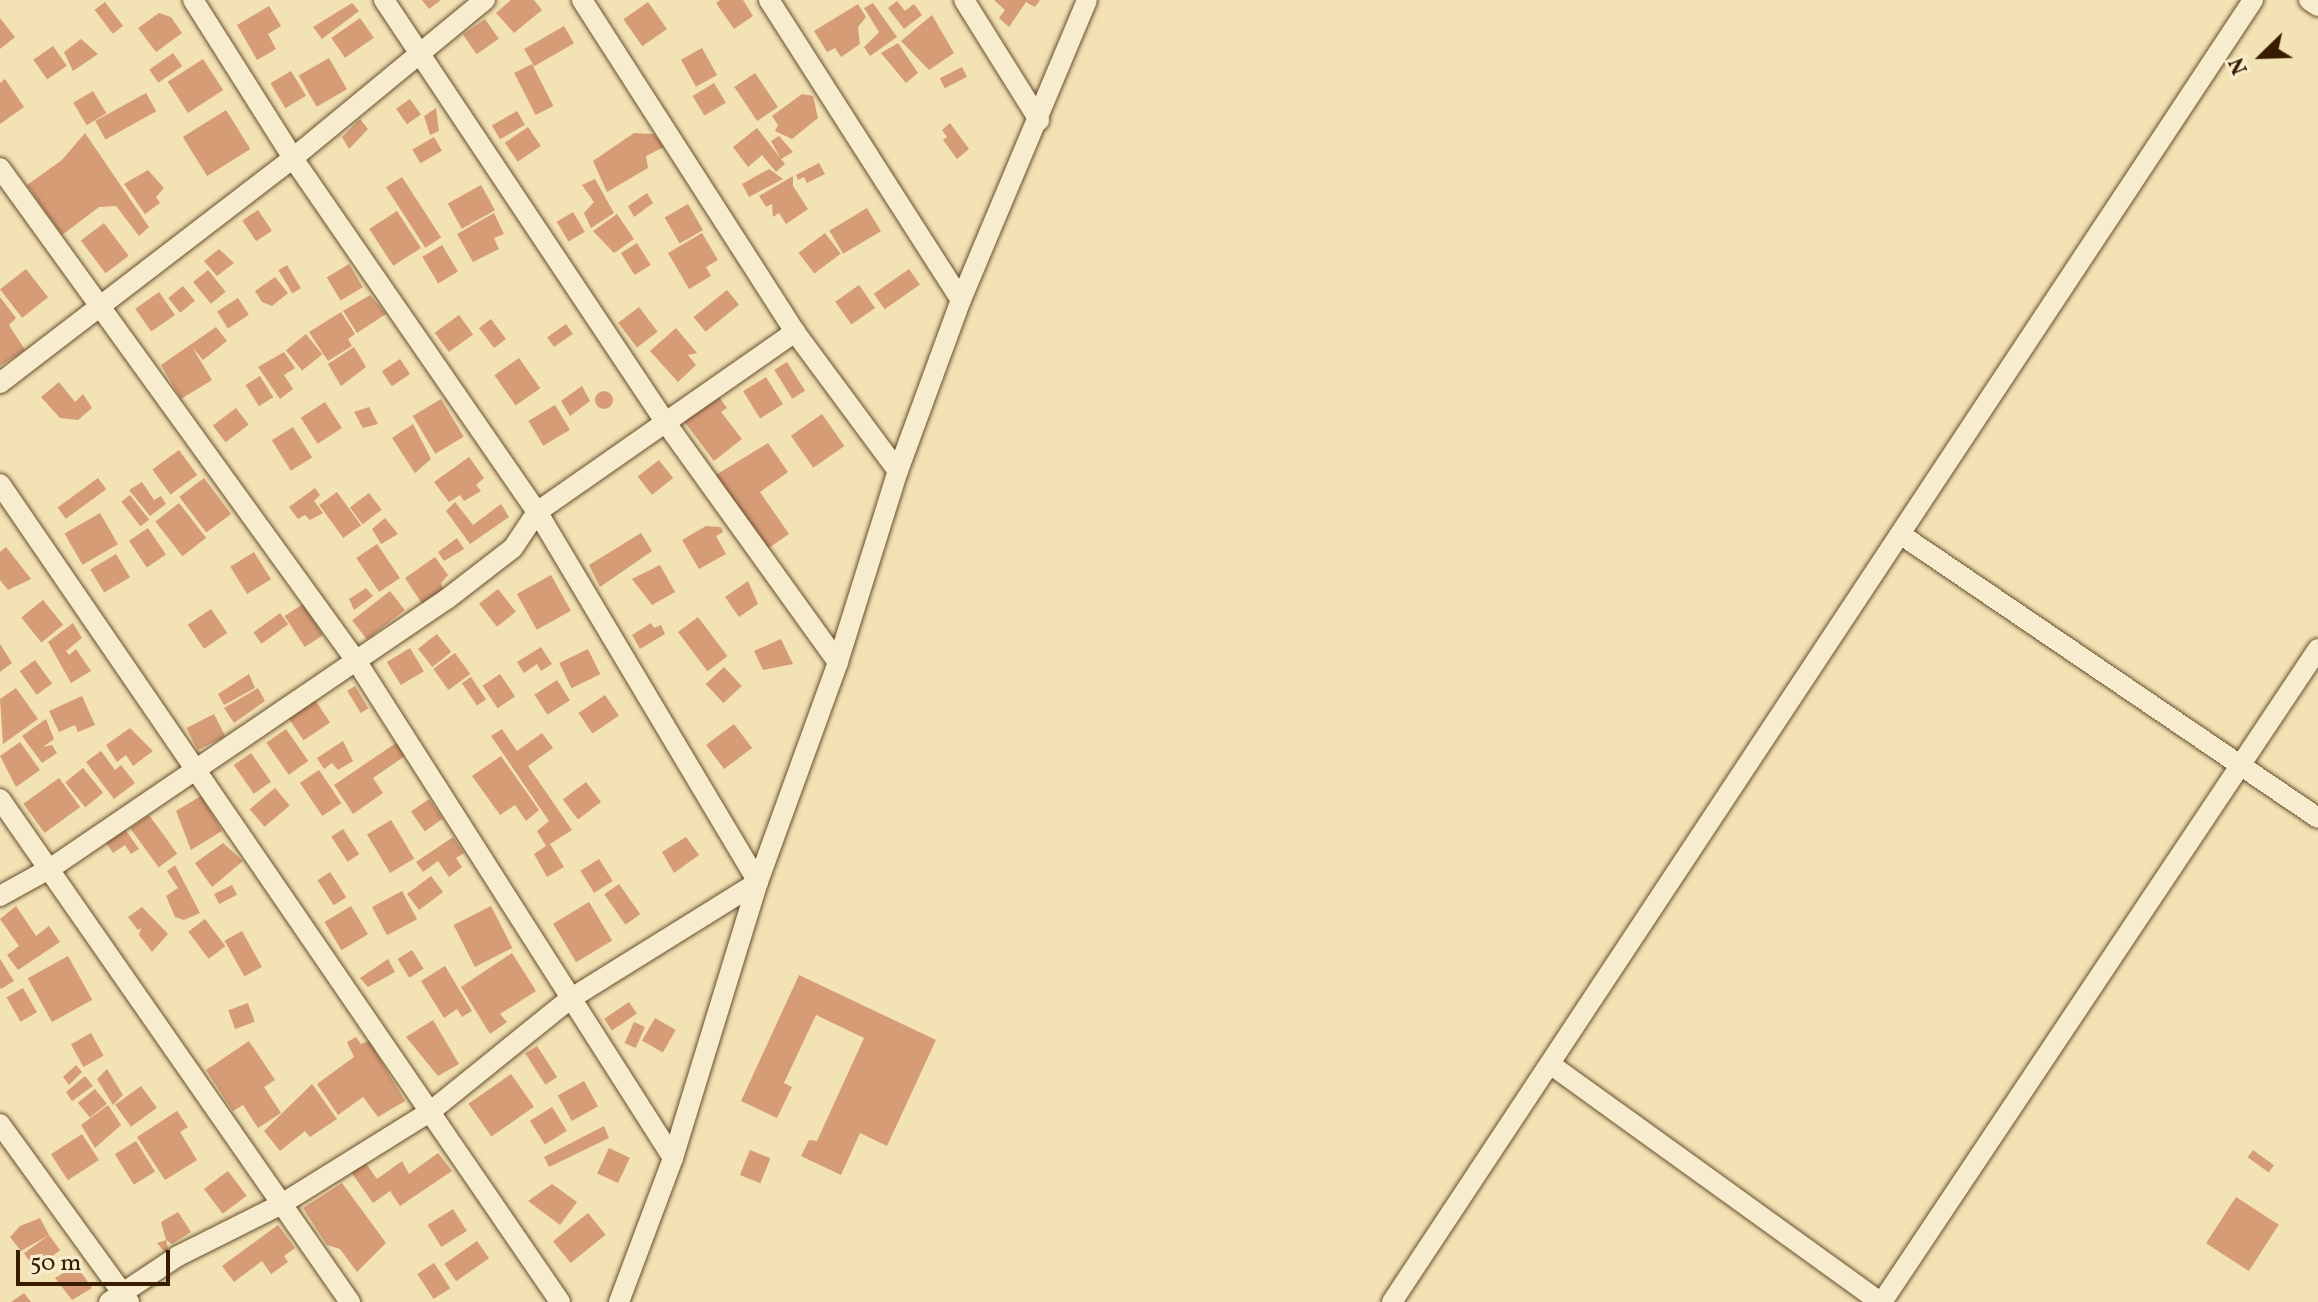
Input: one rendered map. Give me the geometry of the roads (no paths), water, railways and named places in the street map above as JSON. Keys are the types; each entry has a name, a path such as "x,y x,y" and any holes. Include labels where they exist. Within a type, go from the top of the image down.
{"street":[{"path":"193,0 293,158 537,512 758,882"},
{"path":"384,0 666,423 838,662"},
{"path":"0,383 97,305 293,158 485,0"},
{"path":"582,0 795,332 898,471"},
{"path":"769,0 961,300"},
{"path":"964,0 1039,120"},
{"path":"619,1302 673,1158 758,882 838,662 898,471 961,300 1087,0"},
{"path":"1392,1302 2253,0"},
{"path":"2309,0 2318,6"},
{"path":"0,168 357,662 673,1158"},
{"path":"0,896 51,868 196,766 357,662 513,548 537,512 795,332"},
{"path":"0,484 196,766 560,1302"},
{"path":"1900,534 2318,818"},
{"path":"1550,1064 1881,1302 2318,649"},
{"path":"0,799 51,868 280,1205 350,1302"},
{"path":"0,1124 120,1299 178,1256 280,1205 431,1111 570,999 758,882"}]}
